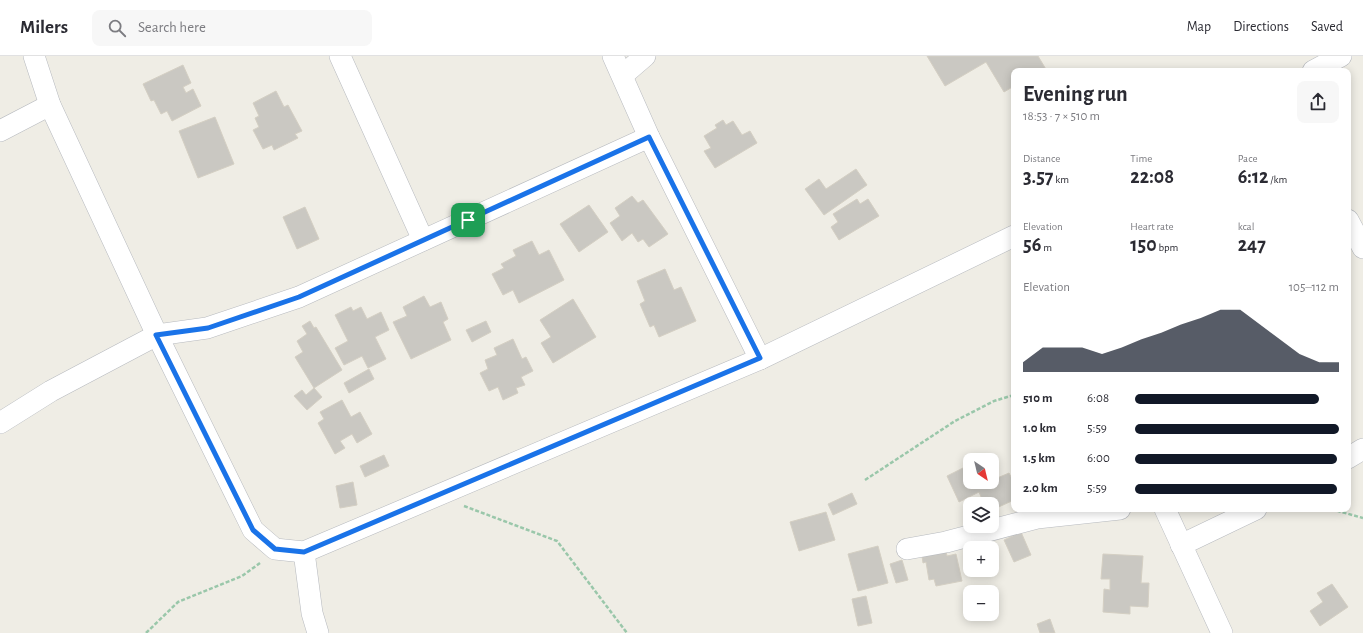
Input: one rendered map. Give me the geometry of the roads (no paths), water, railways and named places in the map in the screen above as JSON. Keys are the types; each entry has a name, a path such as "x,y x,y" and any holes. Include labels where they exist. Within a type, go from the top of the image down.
{"street":[{"path":"34,56 50,106 156,335 253,530 275,549 304,552 760,358 1011,237"},
{"path":"340,56 423,240"},
{"path":"613,56 623,75 649,137 760,358"},
{"path":"623,75 645,56"},
{"path":"1319,68 1341,56"},
{"path":"0,131 50,106"},
{"path":"0,423 52,392 156,335 208,328 299,297 649,137"},
{"path":"1351,226 1363,248"},
{"path":"1351,456 1363,450"},
{"path":"907,549 946,542 1037,518 1092,512"},
{"path":"1166,512 1180,545 1222,633"},
{"path":"1180,545 1250,512"},
{"path":"304,552 312,613 318,633"}]}
